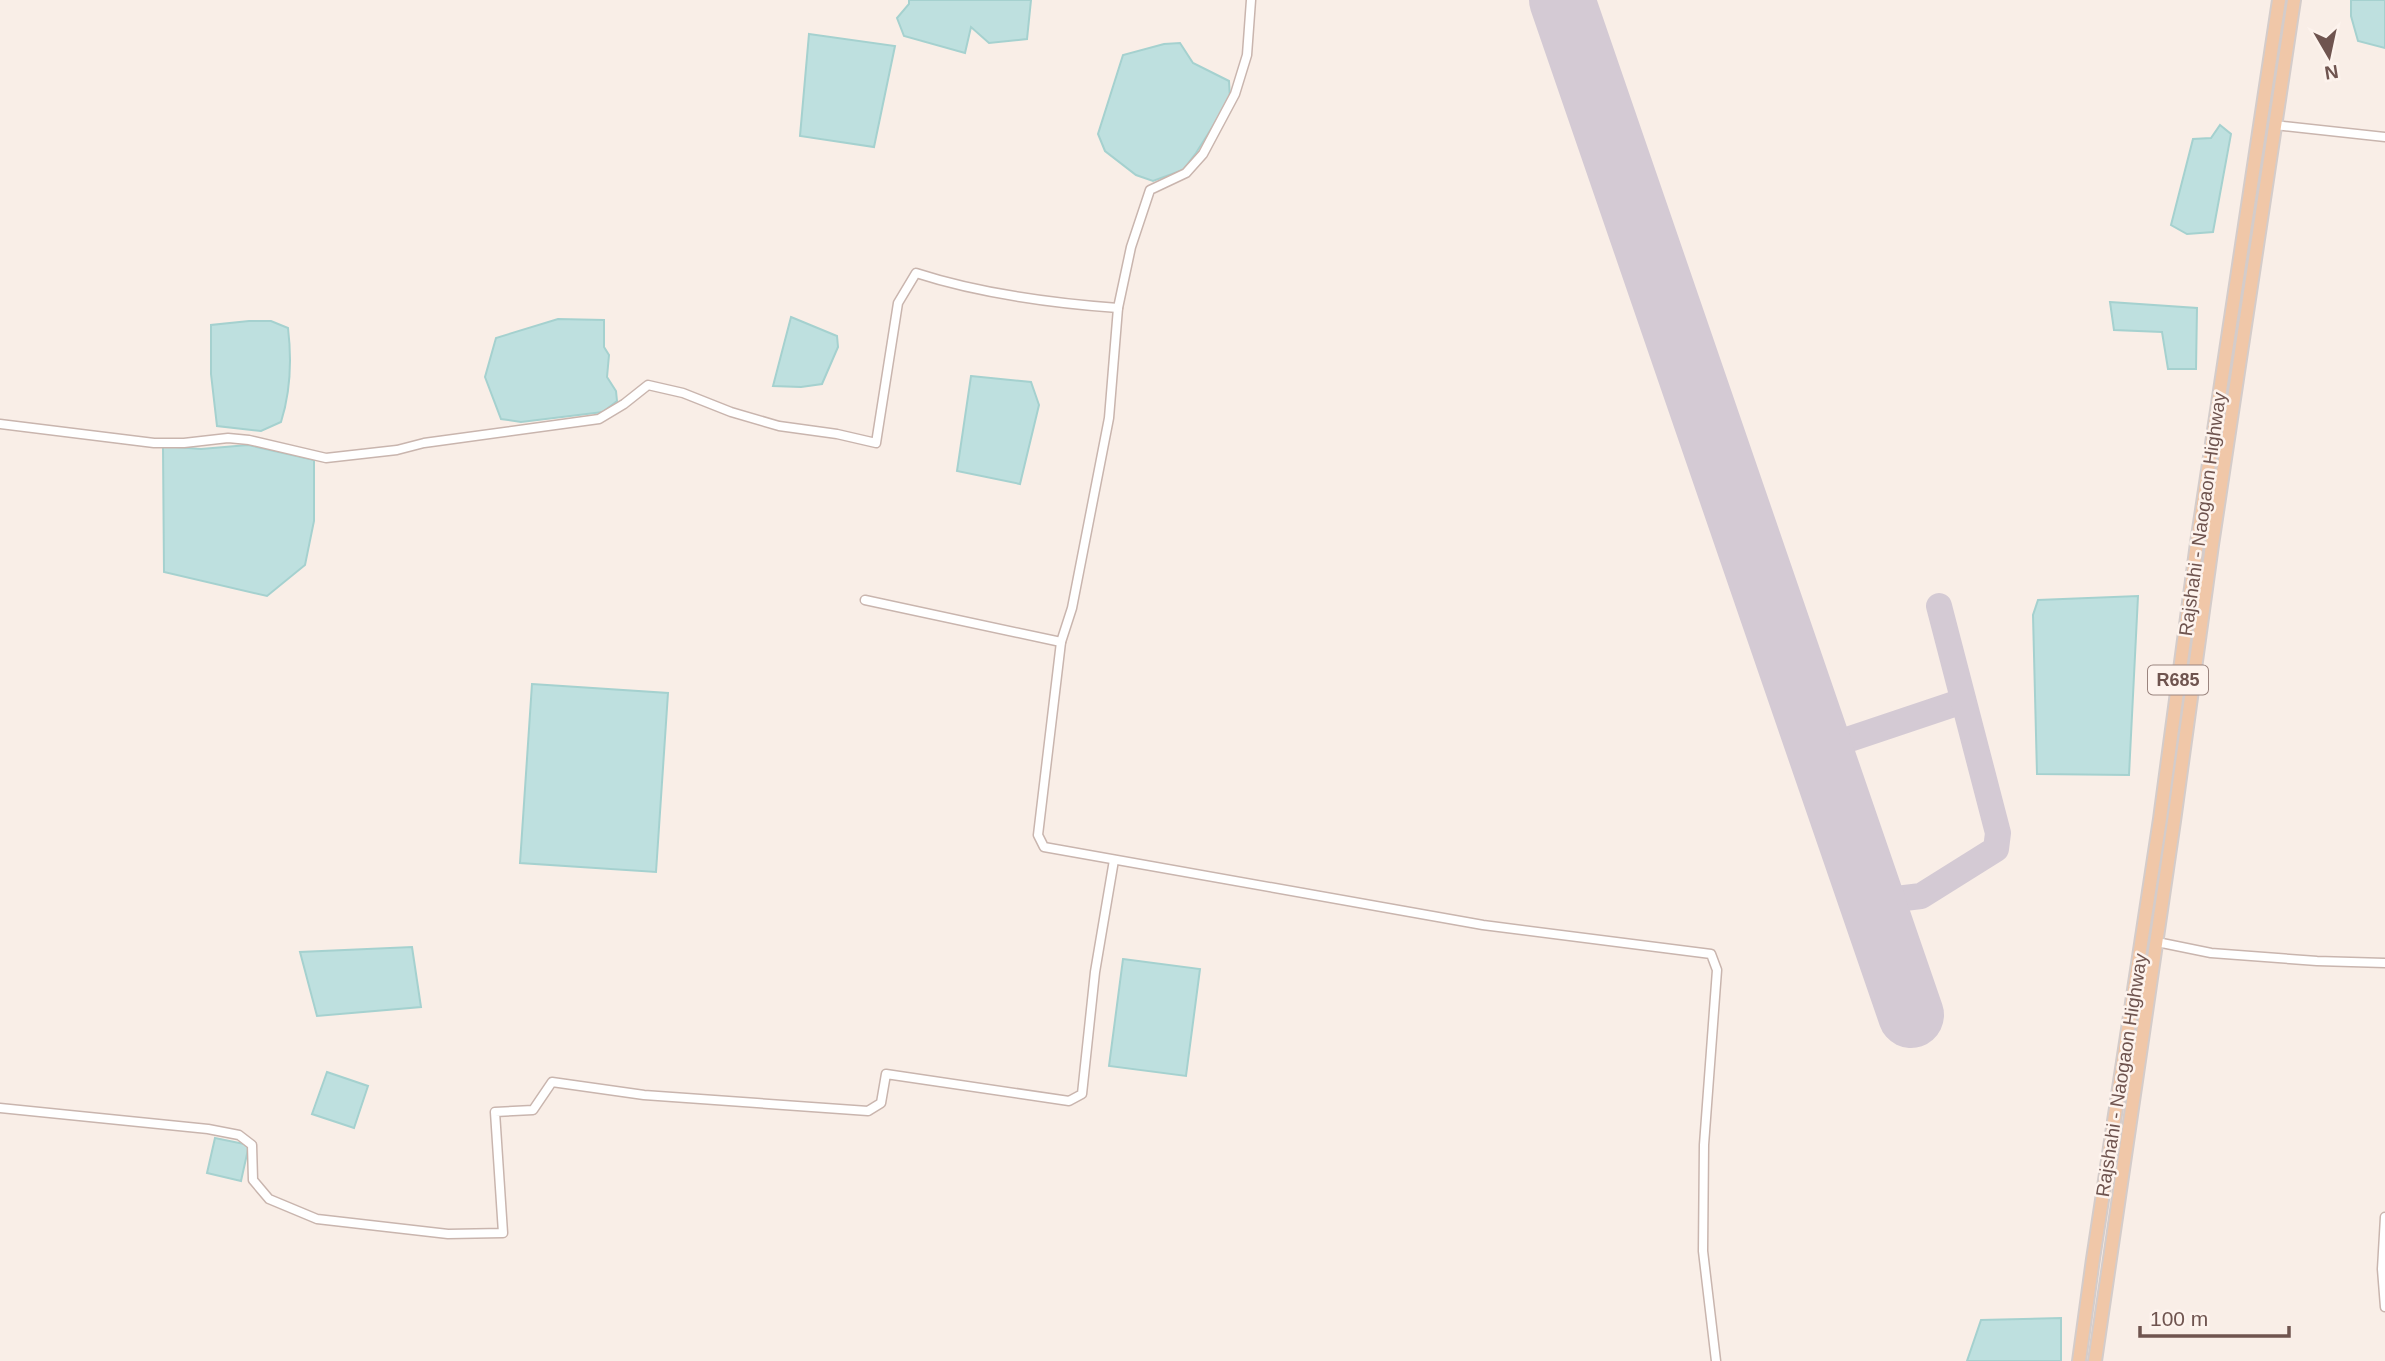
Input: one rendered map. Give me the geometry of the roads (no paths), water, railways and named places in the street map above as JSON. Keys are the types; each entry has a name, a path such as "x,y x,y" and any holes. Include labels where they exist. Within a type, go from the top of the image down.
{"main road":[{"name":"Rajshahi - Naogaon Highway","path":"2080,1361 2197,542 2279,0"},
{"name":"Rajshahi - Naogaon Highway","path":"2095,1361 2212,545 2294,0"},
{"path":"2137,974 2152,976"}],"street":[{"path":"1251,0 1247,55 1236,94 1203,154 1186,173 1150,190 1131,247 1118,308 1109,418 1078,582 1061,642 1038,835 1044,846 1114,860 1483,925 1711,954 1717,970 1704,1145 1703,1251 1716,1361"},
{"path":"2274,125 2385,137"},
{"path":"0,424 154,443 228,438 249,440 326,458 397,450 424,443 599,419 648,385 683,393 731,412 779,426 837,434 876,443 898,303 916,274 1066,304 1118,308"},
{"path":"865,600 1061,642"},
{"path":"0,1108 208,1129 239,1135 252,1145 253,1180 269,1199 317,1219 448,1234 503,1233 495,1112 533,1110 552,1082 644,1095 868,1111 881,1103 886,1074 1069,1101 1082,1094 1095,972 1114,860"},
{"path":"2157,942 2211,953 2385,963"},
{"path":"2385,1217 2382,1269 2385,1307"}],"water":[{"path":"909,0 1031,0 1027,39 989,43 971,27 965,53 904,36 897,18 909,4"},
{"path":"2351,0 2385,0 2385,48 2358,41 2351,16"},
{"path":"809,34 895,46 874,147 800,136"},
{"path":"1180,43 1193,63 1229,81 1230,99 1183,170 1153,181 1136,175 1105,151 1098,134 1123,55 1164,44"},
{"path":"2220,125 2231,134 2213,232 2187,234 2171,225 2193,139 2211,138"},
{"path":"2110,302 2197,308 2196,369 2168,369 2162,332 2114,330"},
{"path":"791,317 837,336 838,347 822,384 801,387 773,386"},
{"path":"558,319 604,320 604,347 609,355 607,377 616,391 617,401 603,412 521,422 501,419 485,377 496,338"},
{"path":"271,321 288,328 290,375 281,422 261,431 217,426 211,374 211,325"},
{"path":"971,376 1031,382 1039,405 1020,484 957,471"},
{"path":"248,445 314,460 314,521 305,565 267,596 164,572 163,446 201,449"},
{"path":"2138,596 2129,775 2037,774 2033,615 2038,600"},
{"path":"532,684 668,693 656,872 520,863"},
{"path":"412,947 421,1007 317,1016 300,952"},
{"path":"1123,959 1200,969 1186,1076 1109,1066"},
{"path":"327,1072 368,1086 354,1128 312,1114"},
{"path":"215,1138 249,1145 241,1181 207,1173"},
{"path":"2061,1318 2061,1361 1967,1361 1981,1320"}]}
